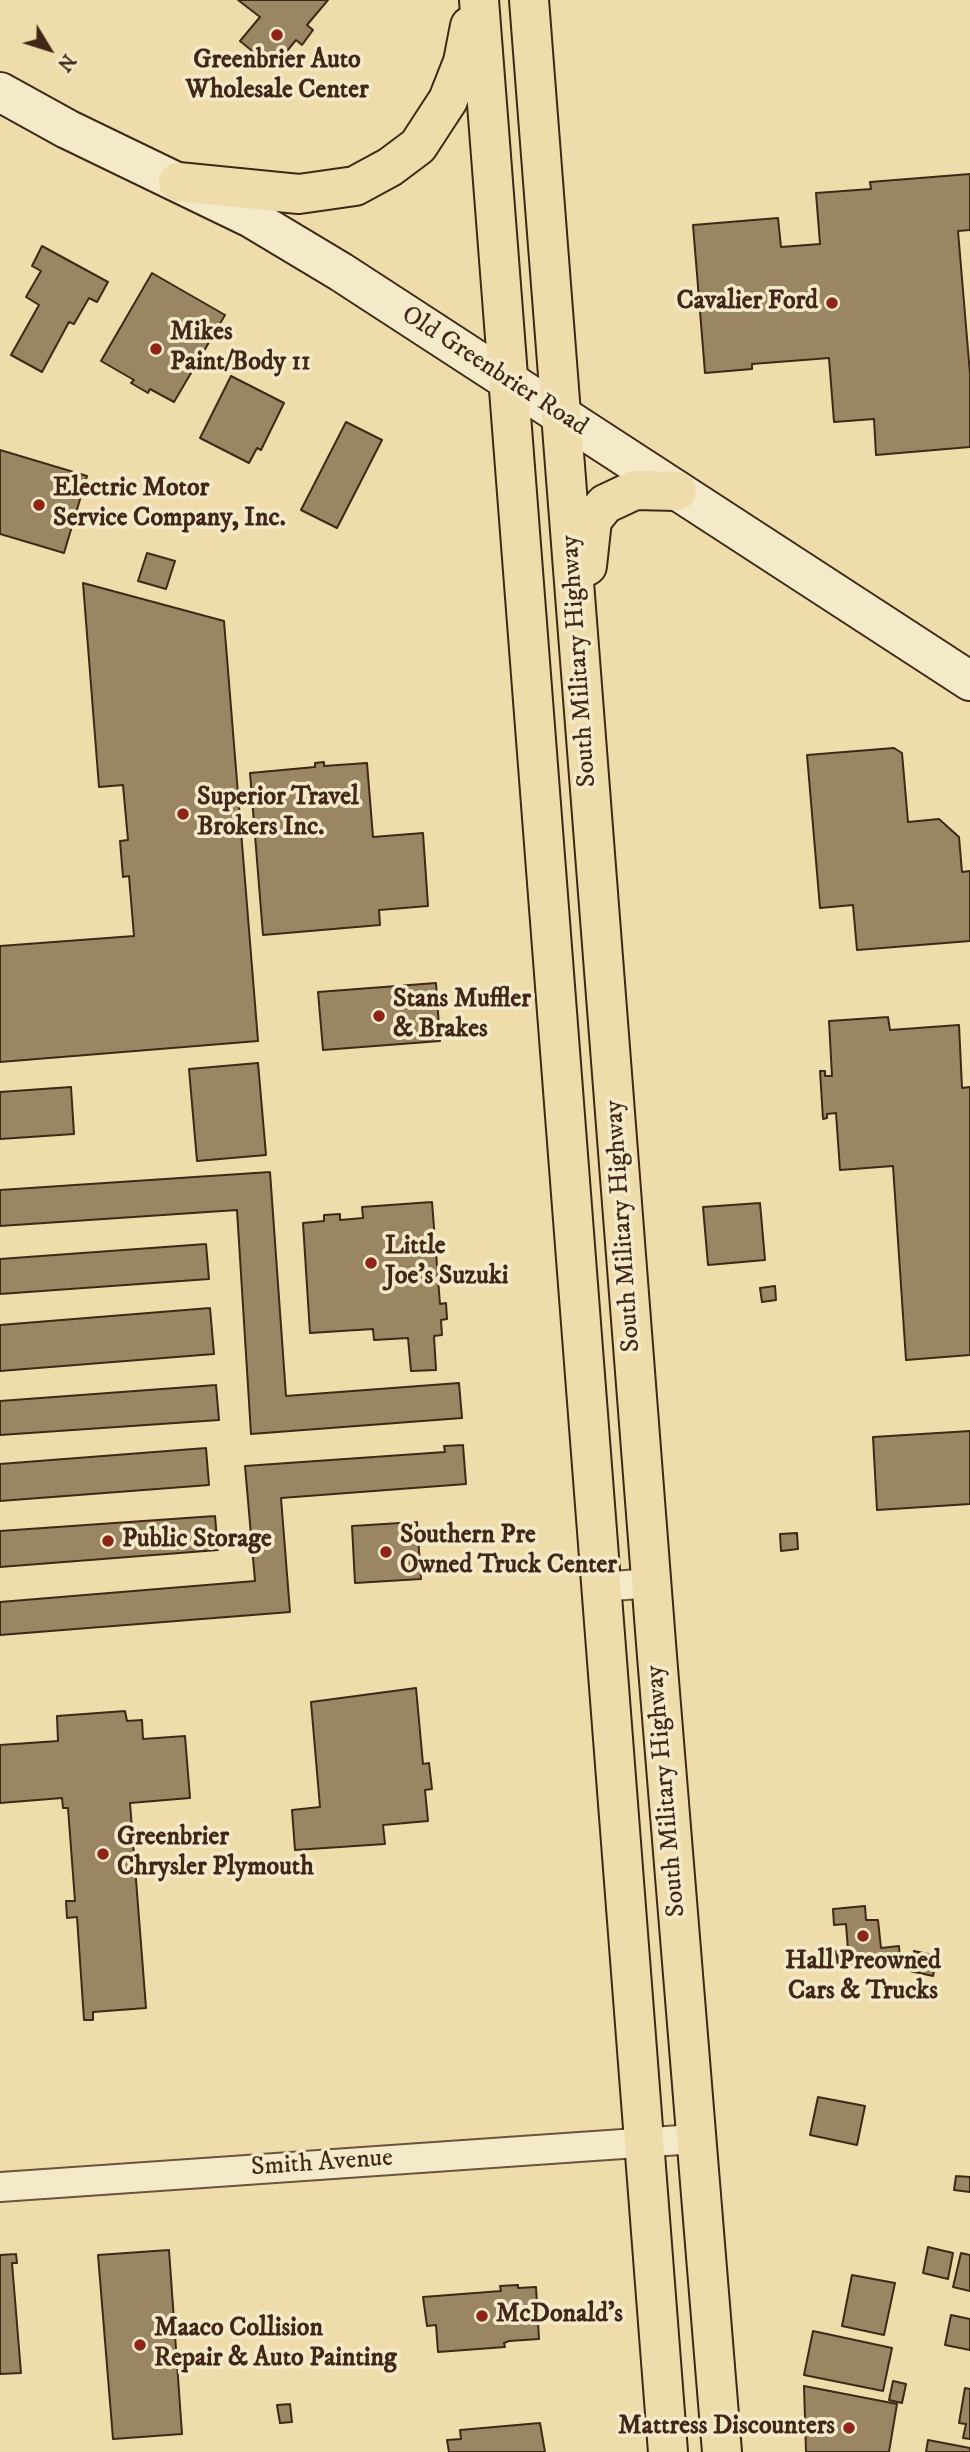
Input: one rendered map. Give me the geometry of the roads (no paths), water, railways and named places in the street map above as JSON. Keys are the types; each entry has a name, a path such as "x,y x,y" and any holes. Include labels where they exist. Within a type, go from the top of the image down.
{"main road":[{"path":"178,182 299,194 355,186 390,167 418,146 447,100 463,62 477,0"},
{"name":"South Military Highway","path":"477,0 668,2452"},
{"name":"South Military Highway","path":"528,0 651,1583 722,2452"},
{"path":"575,594 586,571 593,520 605,504 635,490 677,491"}],"street":[{"name":"Old Greenbrier Road","path":"0,92 67,129 251,218 341,272 970,681"},
{"path":"601,1587 651,1583"},
{"name":"Smith Avenue","path":"0,2187 695,2139"}],"place":[{"name":"Greenbrier Auto Wholesale Center","path":"277,35"},
{"name":"Cavalier Ford","path":"832,303"},
{"name":"Mikes Paint/Body 11","path":"156,349"},
{"name":"Electric Motor Service Company, Inc.","path":"39,505"},
{"name":"Superior Travel Brokers Inc.","path":"183,814"},
{"name":"Stans Muffler & Brakes","path":"379,1016"},
{"name":"Little Joe's Suzuki","path":"371,1263"},
{"name":"Public Storage","path":"108,1541"},
{"name":"Southern Pre Owned Truck Center","path":"386,1552"},
{"name":"Greenbrier Chrysler Plymouth","path":"103,1854"},
{"name":"Hall Preowned Cars & Trucks","path":"863,1936"},
{"name":"McDonald's","path":"482,2316"},
{"name":"Maaco Collision Repair & Auto Painting","path":"140,2345"},
{"name":"Mattress Discounters","path":"849,2428"}]}
